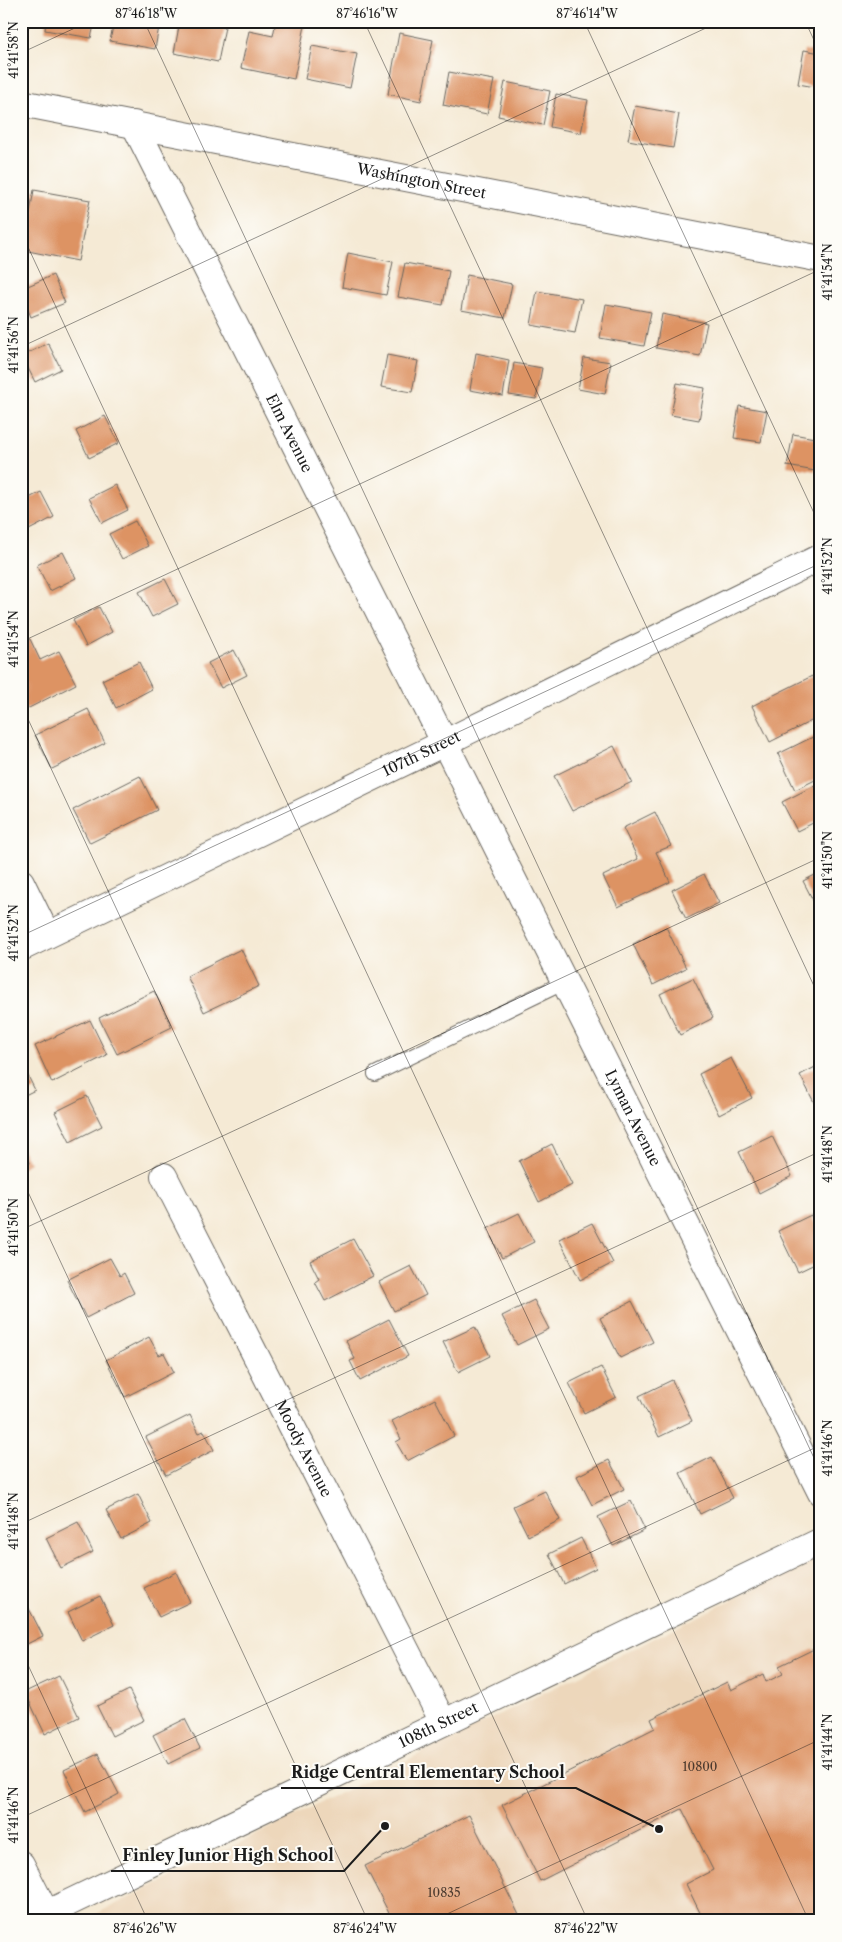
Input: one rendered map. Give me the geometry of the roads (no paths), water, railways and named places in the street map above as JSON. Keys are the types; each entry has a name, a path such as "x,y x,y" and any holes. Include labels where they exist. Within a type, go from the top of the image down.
{"street":[{"name":"Washington Street","path":"21,103 821,259"},
{"name":"Elm Avenue","path":"134,124 444,743"},
{"name":"107th Street","path":"21,948 444,743 821,557"},
{"name":"Lyman Avenue","path":"444,743 821,1494"},
{"path":"21,882 47,935"},
{"name":"Moody Avenue","path":"164,1176 444,1722"},
{"name":"108th Street","path":"42,1918 821,1541"},
{"path":"21,1864 42,1918"}],"lane":[{"path":"375,1074 565,982"}],"place":[{"name":"Finley Junior High School","path":"385,1826"},
{"name":"Ridge Central Elementary School","path":"659,1829"}]}
